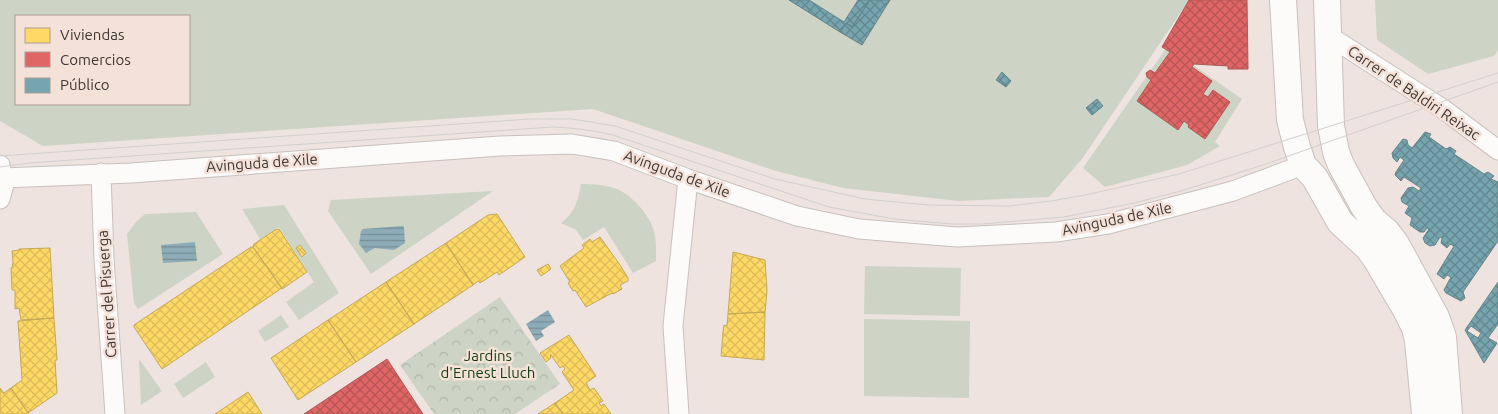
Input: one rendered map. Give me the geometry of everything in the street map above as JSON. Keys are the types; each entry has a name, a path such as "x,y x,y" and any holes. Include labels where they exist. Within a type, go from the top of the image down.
{"street":[{"path":"1283,0 1290,120 1297,147 1304,165 1315,178 1340,222 1368,248 1406,310 1418,341 1425,414"},
{"path":"1327,0 1331,126 1336,152 1364,206 1374,221 1387,232 1396,244 1436,317 1443,337 1449,414"},
{"name":"Carrer de Baldiri Reixac","path":"1329,36 1443,109 1498,150"},
{"name":"Avinguda de Xile","path":"1,171 131,173 548,144 572,144 614,151 688,179 797,216 859,229 957,237 1056,232 1108,224 1233,191 1336,152"},
{"path":"0,199 4,185 1,171"},
{"name":"Carrer del Pisuerga","path":"101,174 104,259 115,414"},
{"path":"679,414 673,326 688,179"}],"green space":[{"path":"0,0 1189,0 1082,159 1049,197 958,201 843,188 776,171 593,109 43,146 0,121"},
{"path":"1375,0 1498,0 1498,50 1494,56 1428,74 1377,40"},
{"path":"1167,47 1242,99 1215,142 1220,146 1187,165 1105,187 1083,168"},
{"path":"581,184 617,189 628,195 638,204 654,230 656,261 633,273 604,227 583,240 576,230 561,223 570,215 575,206"},
{"path":"493,191 371,274 328,211 331,200"},
{"path":"284,205 339,293 299,320 286,302 314,282 279,227 260,239 242,209"},
{"path":"196,212 223,254 138,309 134,303 127,234 145,214"},
{"path":"865,266 961,268 960,316 864,314"},
{"name":"Jardins d'Ernest Lluch","path":"500,297 560,384 515,414 434,414 400,365"},
{"path":"281,315 289,327 265,342 258,331"},
{"path":"864,319 970,321 969,398 864,396"},
{"path":"139,359 162,391 141,405"},
{"path":"206,362 215,377 183,398 174,384"}],"water":[{"path":"404,227 405,243 394,250 375,248 366,253 359,244 363,229"},
{"path":"195,242 197,261 163,263 161,245"},
{"path":"548,310 555,322 541,331 544,336 536,341 526,324"}],"building: Viviendas":[{"path":"497,214 525,257 499,275 497,272 480,283 478,281 473,285 446,243 488,215"},
{"path":"279,229 307,272 282,289 253,247 254,244"},
{"path":"600,237 620,265 628,281 620,285 622,289 586,307 575,290 573,291 560,266 584,248 582,245 590,239 592,242"},
{"path":"446,243 473,285 414,324 386,282"},
{"path":"300,245 306,253 302,257 296,248"},
{"path":"253,247 282,288 162,369 134,325"},
{"path":"50,248 54,318 21,320 19,308 15,309 15,290 12,290 12,251"},
{"path":"733,252 765,260 767,291 765,312 728,314"},
{"path":"548,264 551,269 541,276 537,270"},
{"path":"386,282 414,324 356,362 328,320"},
{"path":"765,312 764,360 721,356 724,325 727,326 728,314"},
{"path":"54,318 57,393 28,413 11,388 22,380 18,321"},
{"path":"328,320 356,362 298,400 271,358"},
{"path":"569,335 596,376 586,383 590,390 594,388 603,401 599,403 601,406 604,404 611,414 563,414 555,403 574,390 562,372 565,369 563,366 560,368 551,355 551,358 546,362 540,353"},
{"path":"0,388 4,393 11,388 29,414 0,414"},
{"path":"248,392 262,414 215,414"},
{"path":"555,403 563,414 538,414"}],"building: Comercios":[{"path":"1189,0 1247,0 1248,69 1228,69 1228,66 1194,64 1192,67 1212,81 1203,94 1208,97 1213,90 1230,102 1205,139 1188,127 1189,125 1184,121 1178,130 1137,101 1151,80 1147,77 1146,73 1150,70 1155,73 1170,52 1162,47"},
{"path":"387,359 423,414 304,414"}],"building: Público":[{"path":"789,0 809,0 844,22 858,0 870,0 852,27 846,23 840,32"},
{"path":"870,0 890,0 862,45 840,32 846,23 852,27"},
{"path":"1002,72 1011,81 1006,87 996,80"},
{"path":"1097,99 1103,106 1092,115 1086,108"},
{"path":"1425,132 1431,134 1429,137 1446,149 1450,147 1456,151 1454,154 1484,174 1488,172 1494,176 1491,179 1498,182 1498,241 1463,292 1465,298 1461,301 1444,290 1451,277 1447,275 1444,279 1437,274 1454,246 1450,244 1447,248 1441,243 1442,238 1440,237 1435,245 1430,246 1425,243 1423,238 1429,229 1427,228 1424,232 1420,232 1410,225 1412,218 1405,213 1409,206 1402,202 1401,198 1408,188 1413,187 1419,191 1421,188 1404,177 1401,181 1395,175 1404,160 1400,157 1397,162 1393,158 1392,153 1403,139 1407,140 1408,145 1412,148"},
{"path":"1498,282 1498,324 1488,338 1497,343 1484,363 1465,330","holes":["1471,326 1481,333 1478,338 1467,331"]}],"tram line":[{"path":"0,156 530,119 572,119 615,126 775,179 865,199 928,205 1009,206 1085,195 1179,174 1498,73"},
{"path":"0,167 29,163 560,127 613,135 829,207 894,219 952,224 982,224 1064,217 1134,203 1181,191 1263,165 1498,82"}]}
